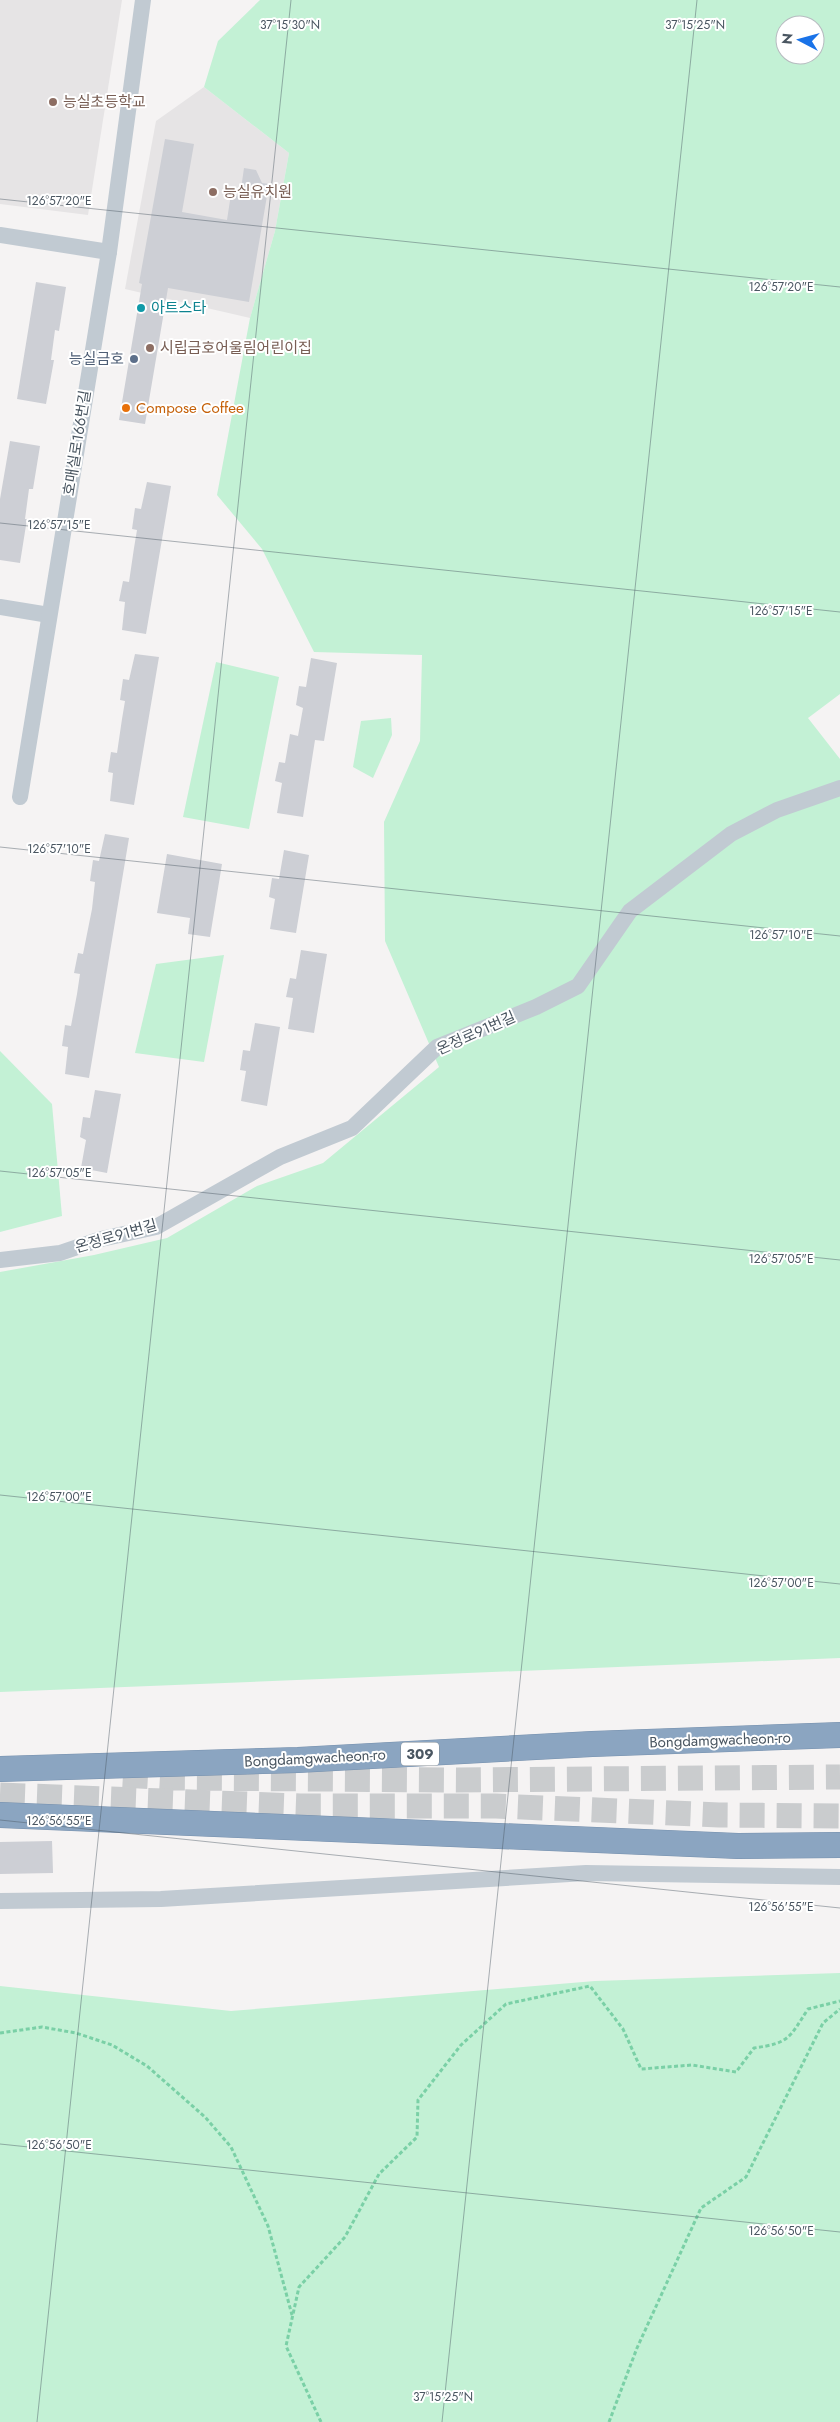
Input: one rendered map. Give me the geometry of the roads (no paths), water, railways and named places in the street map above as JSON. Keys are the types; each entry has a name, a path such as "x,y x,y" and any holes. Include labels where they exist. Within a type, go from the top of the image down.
{"highway":[{"name":"Bongdamgwacheon-ro","path":"0,1769 298,1760 592,1744 840,1735"},
{"path":"0,1815 738,1846 840,1845"}],"street":[{"name":"호매실로166번길","path":"20,797 109,252 143,0"},
{"path":"0,235 109,252"},
{"path":"0,607 49,615"},
{"name":"온정로91번길","path":"0,1260 60,1253 101,1239 156,1227 280,1157 352,1128 437,1046 536,1007 578,986 630,911 731,834 777,810 840,788"},
{"path":"0,1900 161,1899 586,1873 840,1877"}],"tunnel":[{"path":"123,1775 174,1778 457,1780 840,1777"},
{"path":"0,1795 300,1806 496,1806 719,1815 840,1816"}],"place":[{"name":"능실초등학교","path":"53,102"},
{"name":"능실유치원","path":"213,192"},
{"name":"아트스타","path":"141,308"},
{"name":"시립금호어울림어린이집","path":"150,348"},
{"name":"능실금호","path":"134,359"},
{"name":"Compose Coffee","path":"126,408"}]}
